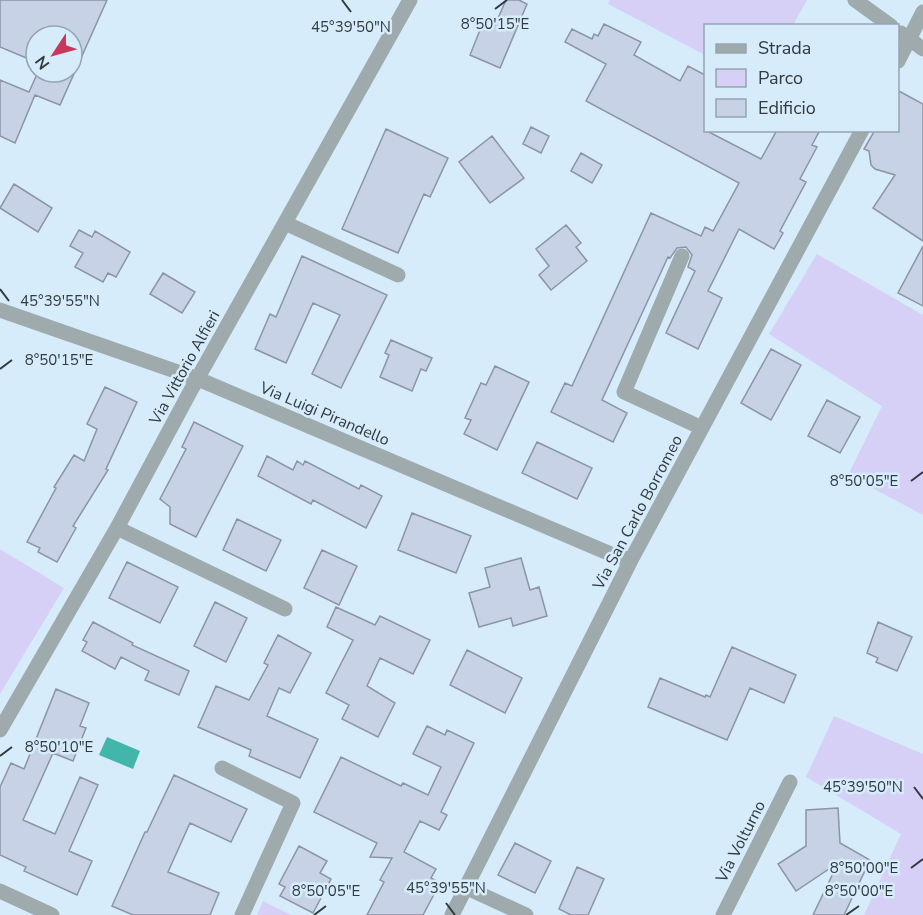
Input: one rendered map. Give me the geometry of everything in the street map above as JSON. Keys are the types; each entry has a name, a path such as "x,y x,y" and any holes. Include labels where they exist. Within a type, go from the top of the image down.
{"street":[{"name":"Via Vittorio Alfieri","path":"0,730 117,528 410,0"},
{"path":"855,0 888,24"},
{"path":"899,52 903,35 923,12"},
{"path":"903,35 923,49"},
{"name":"Via San Carlo Borromeo","path":"452,915 631,560 861,132"},
{"path":"285,224 398,275"},
{"path":"682,256 624,392 702,428"},
{"name":"Via Luigi Pirandello","path":"0,310 198,379 613,555 631,560"},
{"path":"117,528 285,609"},
{"path":"222,768 293,803 242,915"},
{"name":"Via Volturno","path":"723,915 790,782"},
{"path":"465,887 526,915"},
{"path":"0,891 52,915"}],"green space":[{"path":"610,0 807,0 794,24 704,24 704,54 608,4"},
{"path":"817,254 923,315 923,515 848,475 882,406 769,334"},
{"path":"0,549 64,588 0,694"},
{"path":"834,716 923,754 923,915 864,915 901,834 806,777"},
{"path":"263,901 291,915 257,915"}],"shaded area":[{"path":"107,737 140,751 133,769 99,755"}],"building":[{"path":"0,0 107,0 84,51 84,24 24,24 24,57 0,47"},
{"path":"506,0 519,0 527,4 500,68 470,55 484,20 495,25"},
{"path":"604,24 641,42 634,55 680,81 688,66 704,74 704,132 709,132 761,159 776,132 819,132 812,145 817,147 800,179 806,182 780,231 783,233 774,249 739,229 708,291 722,298 698,349 666,333 695,271 688,267 692,255 686,247 677,248 670,258 668,257 602,400 627,413 613,442 551,412 565,383 572,386 651,213 701,236 705,227 713,231 739,183 586,101 606,64 565,42 572,29 592,39 594,34 598,36"},
{"path":"0,80 29,92 33,84 69,84 60,105 35,95 15,143 0,136"},
{"path":"899,91 923,104 923,241 873,208 895,175 875,169 871,165 869,151 864,149 874,132 899,132"},
{"path":"531,127 549,136 541,153 523,144"},
{"path":"386,129 448,158 430,197 424,194 398,253 342,229"},
{"path":"492,136 524,178 490,203 459,162"},
{"path":"581,153 602,165 592,183 571,171"},
{"path":"14,184 52,208 38,232 0,208"},
{"path":"566,225 581,243 576,247 587,261 551,290 539,275 549,266 536,249"},
{"path":"79,230 92,237 95,231 130,252 116,277 108,273 103,282 75,267 83,253 70,246"},
{"path":"923,246 923,306 898,293"},
{"path":"302,256 387,295 341,388 312,374 340,315 313,303 286,363 255,349 270,314 276,317"},
{"path":"163,273 195,292 182,313 150,294"},
{"path":"391,340 432,358 426,371 421,369 412,391 380,377 389,355 385,353"},
{"path":"771,349 801,365 771,420 741,403"},
{"path":"495,366 529,382 497,450 464,434 471,420 465,418 481,383 486,385"},
{"path":"105,387 137,402 106,469 108,470 73,526 76,528 57,562 38,552 40,548 27,542 56,488 54,487 74,455 84,461 97,429 87,424"},
{"path":"827,400 860,417 840,453 808,436"},
{"path":"194,422 243,446 196,537 170,524 170,507 160,499 186,449 182,447"},
{"path":"537,442 592,468 577,499 522,473"},
{"path":"267,456 293,470 297,461 303,465 305,461 359,489 361,485 382,496 366,528 313,500 311,504 258,476"},
{"path":"412,513 471,536 456,573 398,550"},
{"path":"237,519 281,540 266,571 223,550"},
{"path":"322,550 357,566 339,605 304,588"},
{"path":"521,558 530,590 539,587 547,616 513,626 511,618 479,627 469,593 490,587 485,568"},
{"path":"127,562 178,587 160,623 109,598"},
{"path":"215,602 247,618 226,662 194,646"},
{"path":"336,607 375,625 380,616 430,640 413,674 380,658 367,686 395,703 378,737 342,719 349,705 326,693 353,640 327,627"},
{"path":"93,622 133,643 132,645 189,671 179,695 145,680 149,671 121,657 115,669 82,651 87,642 83,640"},
{"path":"878,622 912,637 897,671 876,662 878,658 867,653"},
{"path":"278,635 311,653 290,693 279,688 267,716 318,739 300,778 249,756 251,750 198,727 216,686 249,700 268,665 264,663"},
{"path":"732,647 796,675 784,703 750,688 727,740 648,707 660,678 710,697"},
{"path":"467,650 522,678 505,713 450,685"},
{"path":"56,689 89,703 80,726 86,728 73,761 53,753 23,820 55,834 80,777 98,785 69,851 92,861 77,895 24,871 26,867 0,855 0,787 11,763 24,769"},
{"path":"427,726 445,735 447,730 474,743 441,812 447,815 439,830 420,821 404,852 436,869 431,878 440,883 423,915 367,915 384,882 380,880 392,858 370,857 377,843 314,812 341,757 401,786 403,783 428,795 441,767 413,754"},
{"path":"174,775 247,809 231,842 190,823 168,872 219,893 210,915 133,915 112,906 145,832"},
{"path":"838,808 840,843 870,860 844,915 813,915 838,863 796,891 778,864 806,846 806,810"},
{"path":"515,843 551,861 535,893 498,875"},
{"path":"299,846 327,861 320,873 331,879 313,913 280,896 285,887 279,884"},
{"path":"577,867 604,879 588,915 571,915 559,909"}]}
